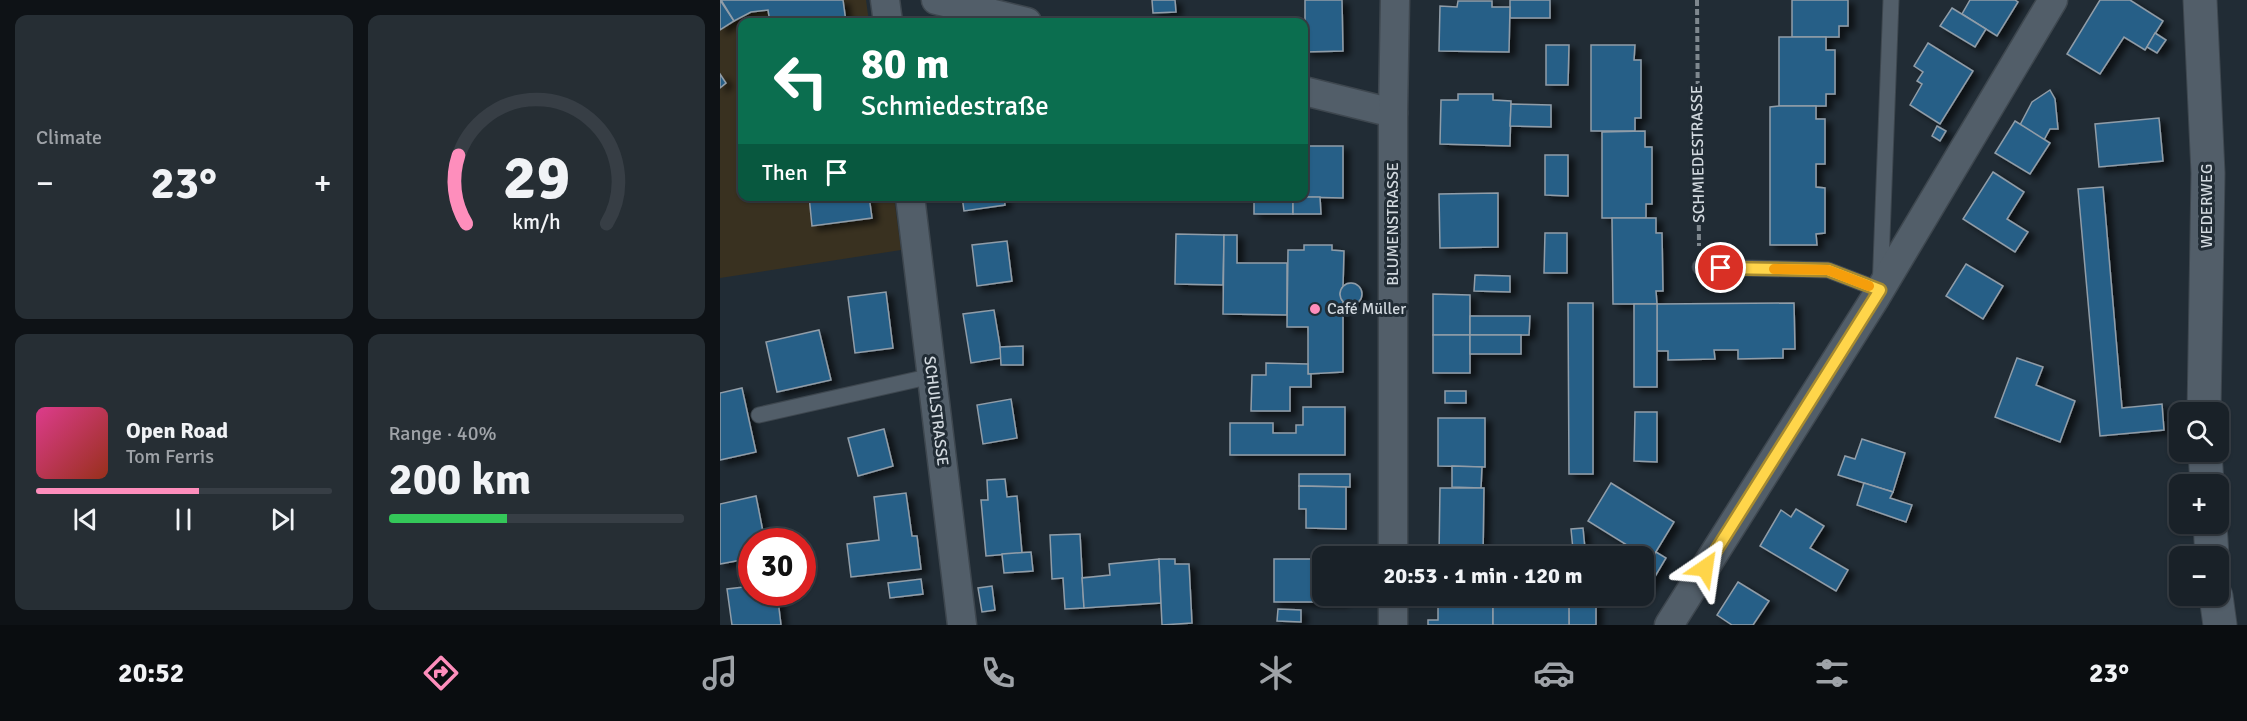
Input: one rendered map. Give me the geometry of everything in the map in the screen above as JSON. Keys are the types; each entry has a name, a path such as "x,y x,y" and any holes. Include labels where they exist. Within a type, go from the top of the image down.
{"main road":[{"name":"WEDERWEG","path":"2199,0 2208,173 2204,402"},
{"path":"2217,606 2220,625"}],"street":[{"path":"885,0 887,18"},
{"path":"936,0 1010,18"},
{"name":"BLUMENSTRASSE","path":"1393,546 1395,0"},
{"path":"1669,625 1880,290 2053,0"},
{"path":"1308,92 1393,113"},
{"name":"SCHULSTRASSE","path":"911,201 962,625"},
{"path":"1393,606 1393,625"}],"lane":[{"path":"1700,267 1828,270 1880,290 1891,0"},
{"path":"759,415 932,376"}],"path":[{"name":"SCHMIEDESTRASSE","path":"1697,0 1700,267"}],"shaded area":[{"path":"720,0 866,0 868,18 738,18 738,201 895,201 901,250 720,278"}],"building":[{"path":"720,0 734,21 720,30"},
{"path":"721,0 843,0 845,18 769,18 768,10 751,12 734,21"},
{"path":"1152,0 1175,0 1176,12 1153,13"},
{"path":"1305,0 1342,0 1343,51 1308,52 1308,18 1305,18"},
{"path":"1510,0 1550,0 1550,18 1510,18"},
{"path":"1792,0 1848,0 1848,26 1839,26 1839,37 1792,37"},
{"path":"1970,0 2015,0 2018,2 1997,36 1962,14"},
{"path":"2100,0 2130,0 2163,21 2145,50 2124,37 2100,74 2067,54"},
{"path":"1458,1 1492,1 1492,7 1510,7 1509,52 1439,51 1440,6 1457,7"},
{"path":"1952,8 1986,29 1975,47 1940,26"},
{"path":"2155,33 2166,40 2157,53 2147,47"},
{"path":"1779,37 1826,37 1826,50 1835,50 1835,94 1826,94 1826,106 1779,106"},
{"path":"1928,43 1973,71 1940,124 1910,105 1922,84 1917,81 1923,72 1914,66"},
{"path":"1546,45 1569,45 1568,85 1546,85"},
{"path":"1591,45 1635,45 1634,60 1641,60 1641,118 1635,118 1635,131 1591,131"},
{"path":"720,74 726,83 720,88"},
{"path":"2050,90 2055,99 2058,129 2050,129 2044,140 2020,125 2032,102"},
{"path":"1458,94 1493,94 1493,100 1511,101 1510,146 1440,144 1441,100 1458,100"},
{"path":"1511,104 1551,105 1551,127 1510,126"},
{"path":"1816,106 1816,119 1825,119 1825,164 1816,164 1816,187 1825,188 1825,233 1816,234 1817,245 1770,245 1770,107"},
{"path":"2159,118 2163,161 2099,167 2095,124"},
{"path":"2015,121 2050,143 2030,174 1995,153"},
{"path":"1937,126 1946,131 1940,141 1932,136"},
{"path":"1645,131 1645,147 1652,147 1652,204 1646,204 1646,218 1602,218 1602,132"},
{"path":"1308,146 1343,146 1343,198 1308,197"},
{"path":"1545,155 1568,155 1568,196 1545,195"},
{"path":"1993,172 2024,192 2007,219 2028,232 2015,252 1963,219"},
{"path":"2103,187 2122,408 2162,404 2164,430 2100,436 2078,189"},
{"path":"1498,193 1498,247 1440,248 1439,194"},
{"path":"1308,197 1320,197 1321,214 1293,214 1293,201 1308,201"},
{"path":"810,201 870,201 872,218 812,226"},
{"path":"963,201 1005,201 1005,205 964,211"},
{"path":"1254,201 1293,201 1293,214 1254,214"},
{"path":"1612,218 1656,218 1656,233 1662,233 1663,291 1656,291 1657,304 1613,304"},
{"path":"1545,233 1567,233 1567,273 1544,273"},
{"path":"1176,234 1224,235 1223,285 1175,284"},
{"path":"1224,235 1237,235 1237,263 1287,263 1287,315 1223,314"},
{"path":"1007,241 1012,281 977,286 972,245"},
{"name":"Café Müller","path":"1304,245 1332,245 1332,250 1344,251 1343,286 1340,294 1343,302 1343,372 1308,374 1308,327 1287,327 1288,250 1304,250"},
{"path":"1966,264 2003,286 1983,319 1946,296"},
{"path":"1475,275 1510,276 1510,292 1474,291"},
{"path":"1351,283 1359,286 1362,294 1359,302 1351,305 1343,302 1340,294 1343,286"},
{"path":"886,292 893,348 855,353 848,297"},
{"path":"1433,294 1470,295 1470,335 1433,335"},
{"path":"1568,303 1593,303 1593,474 1569,474"},
{"path":"1794,303 1795,349 1783,349 1783,358 1738,359 1738,350 1714,350 1715,359 1668,360 1668,351 1657,351 1657,304"},
{"path":"1634,304 1657,304 1657,387 1634,387"},
{"path":"994,310 1002,358 971,363 963,314"},
{"path":"1470,316 1530,316 1529,335 1470,335"},
{"path":"819,330 831,380 777,392 766,342"},
{"path":"1433,335 1470,335 1470,373 1433,373"},
{"path":"1470,335 1521,335 1521,354 1470,354"},
{"path":"1023,346 1023,365 1001,365 1000,347"},
{"path":"2017,358 2043,367 2036,385 2075,401 2060,442 1995,417"},
{"path":"1266,363 1308,364 1311,387 1290,387 1290,411 1251,411 1252,375 1266,375"},
{"path":"742,388 756,452 720,460 720,393"},
{"path":"1445,391 1466,391 1466,403 1445,403"},
{"path":"1011,399 1017,438 983,444 977,405"},
{"path":"1303,407 1345,407 1345,455 1230,455 1230,423 1273,423 1273,433 1296,433 1296,425 1303,425"},
{"path":"1635,412 1657,412 1657,462 1634,461"},
{"path":"1438,418 1485,418 1485,467 1438,466"},
{"path":"884,429 893,466 858,476 848,438"},
{"path":"1862,439 1905,453 1893,492 1838,475 1845,456 1855,459"},
{"path":"1452,466 1482,467 1481,488 1452,487"},
{"path":"1299,474 1350,474 1350,487 1299,486"},
{"path":"1005,479 1007,497 1017,496 1022,553 986,556 981,500 988,500 987,480"},
{"path":"1611,483 1674,522 1654,555 1654,546 1628,546 1588,521"},
{"path":"1864,483 1893,492 1890,498 1912,505 1906,522 1857,505"},
{"path":"1299,486 1346,487 1346,529 1306,528 1306,509 1299,509"},
{"path":"1440,488 1484,488 1483,546 1439,546"},
{"path":"906,493 912,536 917,536 921,569 851,577 847,544 879,540 874,497"},
{"path":"756,496 762,528 738,528 738,561 720,564 720,504"},
{"path":"1796,509 1824,526 1810,548 1848,570 1836,591 1760,546 1781,510 1791,517"},
{"path":"1583,528 1585,546 1573,546 1571,529"},
{"path":"1080,534 1084,608 1065,609 1063,578 1052,579 1050,535"},
{"path":"1031,552 1033,571 1004,573 1002,554"},
{"path":"1656,552 1666,558 1654,578 1654,555"},
{"path":"1159,559 1161,603 1084,608 1082,578 1110,575 1109,564"},
{"path":"1159,559 1175,559 1175,564 1189,564 1192,623 1162,625"},
{"path":"1274,559 1312,559 1312,602 1274,602"},
{"path":"921,579 923,594 890,598 888,583"},
{"path":"1738,582 1769,601 1753,625 1732,625 1717,615"},
{"path":"992,586 995,610 982,612 978,588"},
{"path":"738,588 738,606 779,606 781,625 732,625 727,589"},
{"path":"1438,606 1493,606 1493,625 1428,625 1428,620 1438,620"},
{"path":"1493,606 1569,606 1569,625 1493,625"},
{"path":"1568,606 1596,606 1596,625 1569,625"},
{"path":"1278,609 1301,610 1301,622 1277,621"}],"slow traffic":[{"path":"1774,269 1828,270 1869,286"}],"place":[{"name":"Café Müller","path":"1315,309"}],"route":[{"path":"1705,568 1880,290 1828,270 1721,268"}]}
